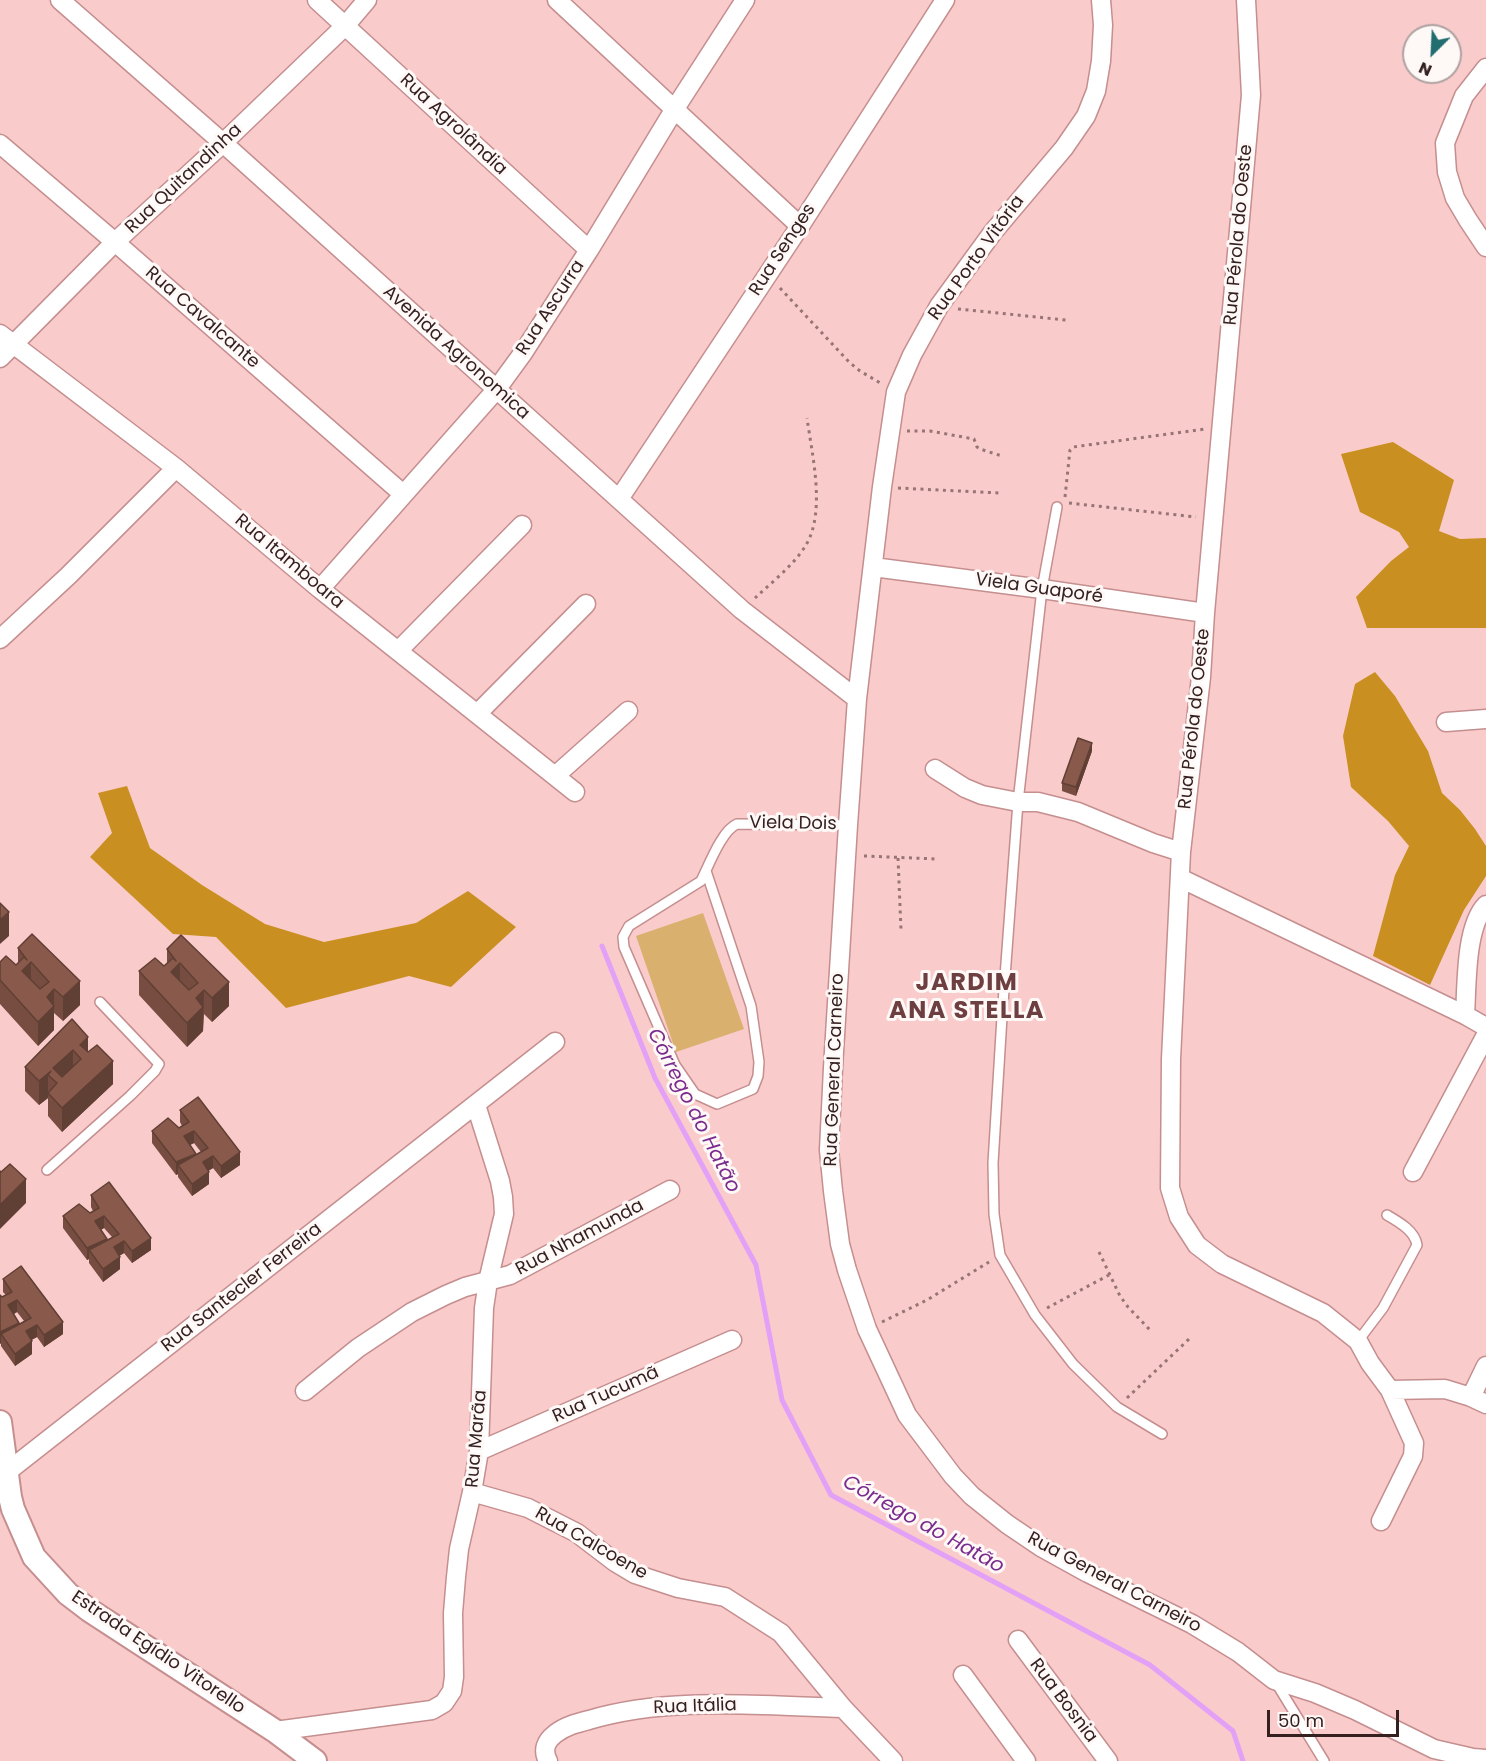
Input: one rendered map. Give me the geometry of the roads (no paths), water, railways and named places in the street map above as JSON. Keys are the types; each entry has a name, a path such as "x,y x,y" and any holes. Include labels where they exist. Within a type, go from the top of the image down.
{"street":[{"name":"Avenida Agronomica","path":"60,0 223,143 742,610 857,699"},
{"name":"Rua Agrolândia","path":"316,0 589,250"},
{"name":"Rua Quitandinha","path":"4,346 223,143 345,26 367,0"},
{"name":"Rua Ascurra","path":"320,589 496,390 523,353 745,0"},
{"name":"Rua Senges","path":"619,499 768,275 945,0"},
{"name":"Rua Porto Vitória","path":"873,567 896,392 912,355 939,306 993,232 1064,148 1086,116 1096,91 1101,61 1103,25 1101,0"},
{"name":"Rua Pérola do Oeste","path":"1246,0 1251,95 1201,677 1181,852 1171,1059 1170,1188 1179,1217 1197,1245 1222,1264 1323,1313 1358,1341"},
{"path":"568,4 674,110 800,225"},
{"path":"1486,68 1464,96 1444,143 1447,172 1455,198 1486,247"},
{"name":"Rua Cavalcante","path":"0,144 403,494"},
{"name":"Rua Itamboara","path":"4,346 176,468 320,589 575,792"},
{"path":"0,639 68,576 176,468"},
{"path":"398,651 522,525"},
{"name":"Viela Guaporé","path":"873,567 1205,613"},
{"name":"Rua General Carneiro","path":"873,567 857,699 833,1068 830,1150 840,1244 847,1270 867,1329 907,1414 953,1476 972,1496 1006,1524 1041,1547 1088,1573 1192,1624 1238,1652 1274,1680 1315,1693 1434,1749 1465,1757 1486,1759"},
{"path":"477,714 586,604"},
{"path":"555,776 628,711"},
{"path":"1446,722 1486,719"},
{"path":"935,769 964,788 982,795 1018,802 1038,802 1078,812 1181,852"},
{"path":"1180,878 1486,1027"},
{"path":"1465,1015 1472,933 1479,912 1486,905"},
{"path":"1413,1172 1486,1035"},
{"path":"476,1105 555,1042"},
{"name":"Rua Marãa","path":"275,1731 432,1710 440,1707 452,1691 454,1677 453,1613 459,1549 479,1451 484,1308 504,1214 503,1197 476,1105"},
{"name":"Rua Santecler Ferreira","path":"8,1472 476,1105"},
{"name":"Rua Nhamunda","path":"305,1391 358,1348 412,1312 446,1294 524,1269 670,1190"},
{"name":"Rua Tucumã","path":"479,1451 732,1340"},
{"path":"1358,1341 1370,1363 1390,1390 1414,1443 1413,1456 1381,1521"},
{"path":"1390,1390 1444,1389 1479,1401 1486,1366"},
{"name":"Estrada Egídio Vitorello","path":"0,1422 8,1472 6,1514 34,1557 68,1594 88,1610 275,1731 315,1761"},
{"name":"Rua Calcoene","path":"472,1492 528,1508 577,1533 634,1574 678,1588 724,1597 781,1633 843,1708 893,1761"},
{"name":"Rua Bosnia","path":"1018,1640 1108,1761"},
{"path":"963,1675 1026,1761"},
{"name":"Rua Itália","path":"548,1761 545,1750 552,1737 568,1726 610,1713 657,1707 716,1705 843,1708"}],"lane":[{"path":"1057,507 1042,589 1018,802 993,1163 994,1214 1000,1255 1035,1315 1073,1364 1117,1407 1162,1434"},
{"name":"Viela Dois","path":"706,871 730,826 737,824 848,825"},
{"path":"706,871 751,1006 759,1062 758,1076 753,1089 717,1104 694,1094 675,1065 624,948 623,937 629,926 701,881 706,871"},
{"path":"47,1170 130,1096 159,1064 100,1002"},
{"path":"1358,1341 1383,1308 1417,1245 1416,1239 1404,1226 1387,1215"},
{"path":"1274,1680 1324,1761"}],"waterway":[{"name":"Córrego do Hatão","path":"602,946 655,1078 756,1265 782,1400 831,1495 1150,1665 1233,1731 1243,1761"}],"district":[{"name":"JARDIM ANA STELLA","path":"967,998"}]}
